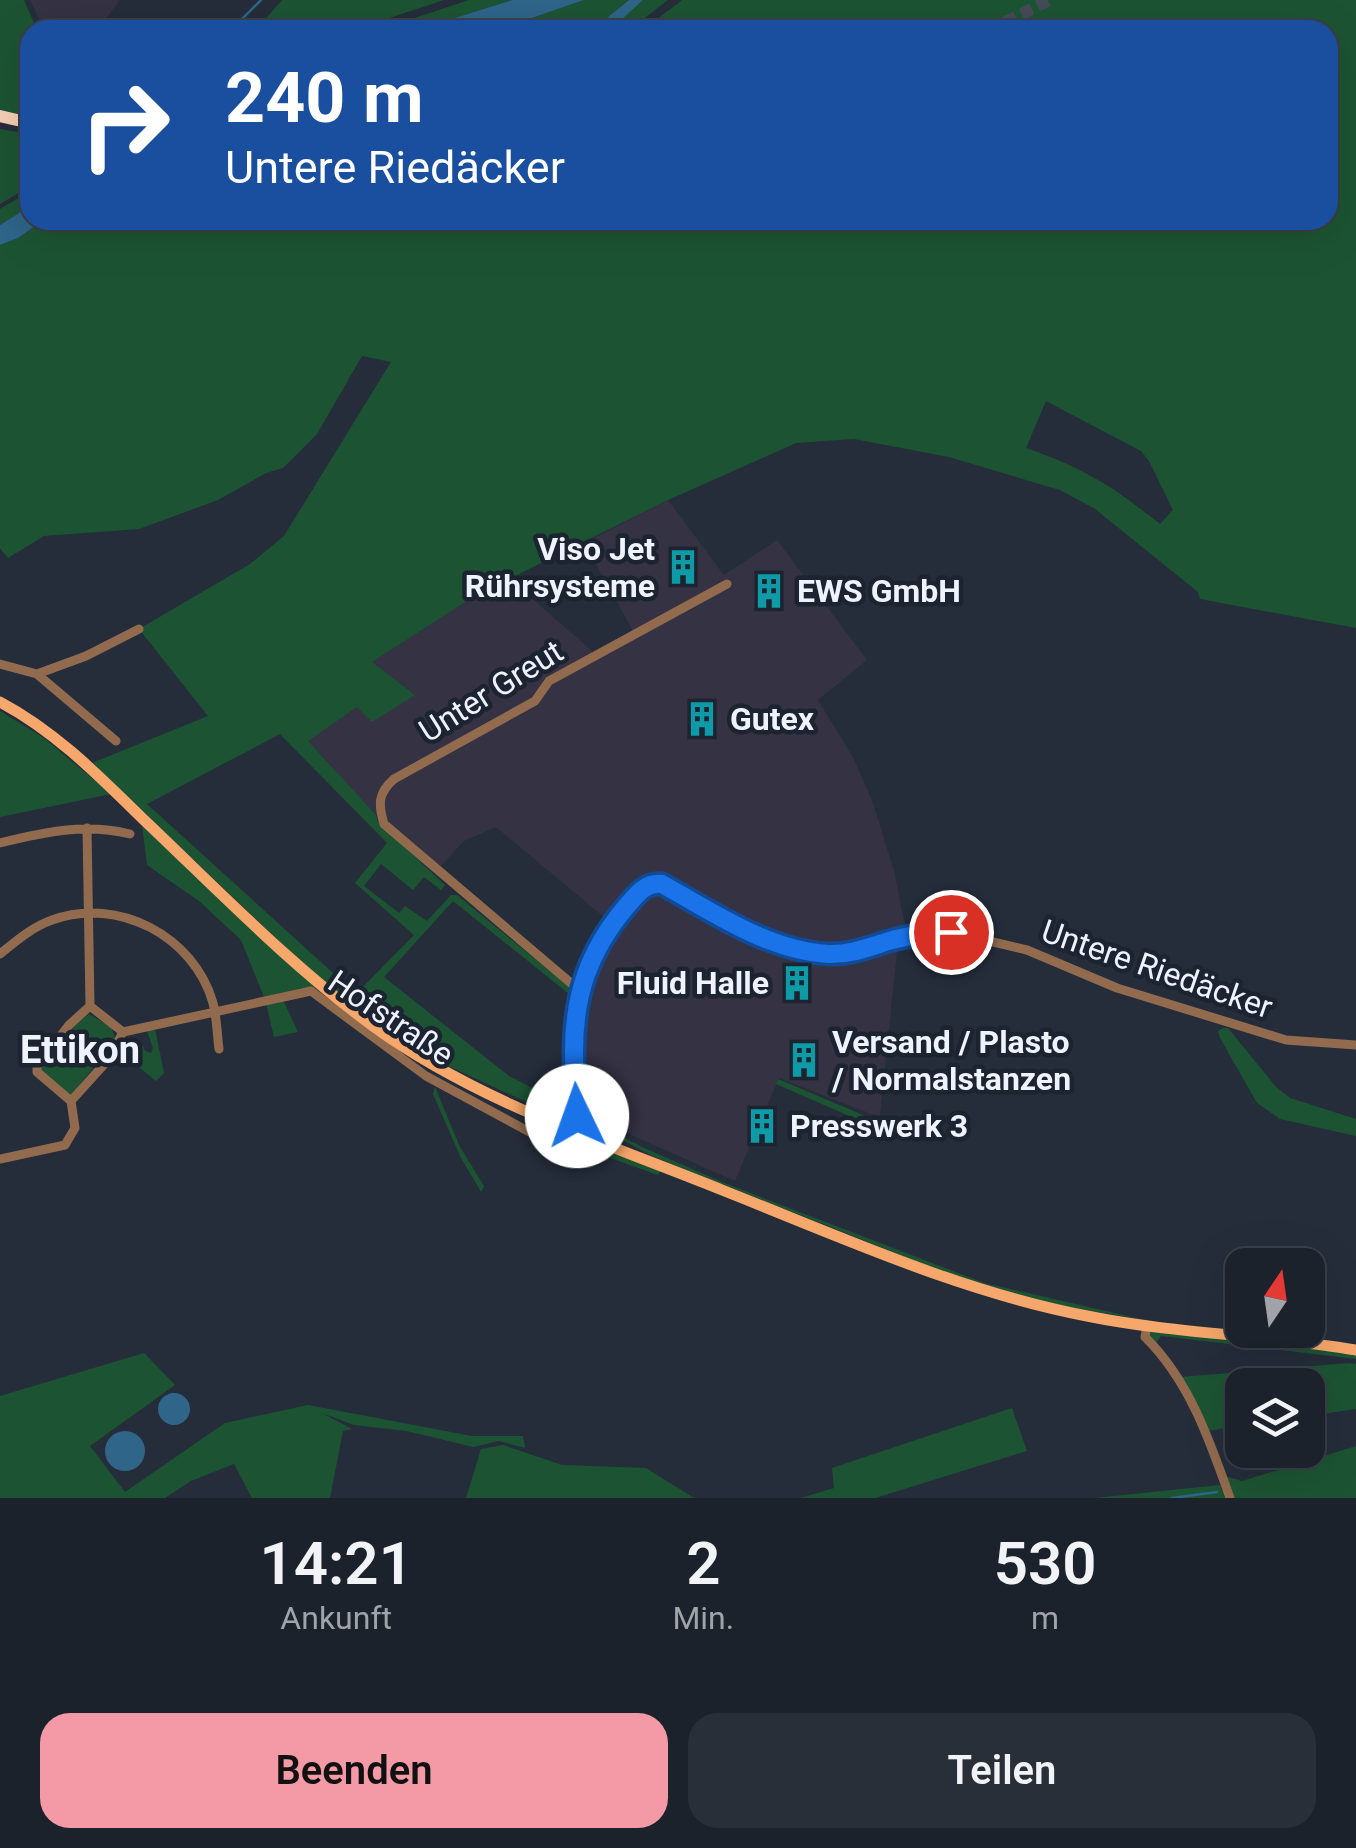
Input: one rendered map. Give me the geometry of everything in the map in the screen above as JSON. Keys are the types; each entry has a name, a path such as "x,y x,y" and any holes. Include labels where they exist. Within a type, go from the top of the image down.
{"main road":[{"path":"0,702 24,714 82,761 298,965 374,1026 464,1081 618,1149 967,1284 1048,1308 1147,1326 1356,1350"}],"street":[{"name":"Unter Greut","path":"579,990 384,824 380,795 394,779 535,701 549,681 727,584"},
{"path":"38,674 86,656 139,628"},
{"path":"0,664 38,674 116,741"},
{"path":"0,1160 66,1145 75,1128 71,1101 37,1072 36,1066 90,1006 87,828"},
{"path":"0,843 87,828 130,834"},
{"name":"Untere Riedäcker","path":"618,1149 589,1121 576,1090 574,1027 579,990 595,951 617,918 640,890 658,884 726,920 791,947 828,954 864,950 926,933 965,935 1027,950 1117,988 1286,1040 1356,1045"},
{"path":"0,954 29,931 52,920 89,914 126,918 168,936 197,970 214,1011 219,1049"},
{"name":"Hofstraße","path":"123,1032 314,991 426,1076 560,1146 563,1126"},
{"path":"71,1101 108,1059 123,1032 90,1006"},
{"name":"Untere Riedäcker","path":"563,1126 576,1090"},
{"path":"563,1126 572,1123 582,1104"},
{"path":"1147,1326 1145,1337 1192,1401 1230,1498"}],"shaded area":[{"path":"30,0 120,0 105,20 39,20"},
{"path":"668,500 724,575 777,540 867,660 818,700 853,757 873,803 894,871 905,926 898,942 879,1124 874,1115 779,1078 735,1181 622,1131 624,1124 605,1112 607,1087 603,1080 565,1073 563,1040 569,994 610,922 496,827 464,841 437,870 370,809 307,740 358,706 414,694 371,662 473,597 511,580 593,652 633,631 584,543"}],"green space":[{"path":"0,0 24,0 33,20 20,20 20,116 0,111"},
{"path":"282,0 444,0 383,20 265,20"},
{"path":"469,0 512,0 448,20 408,20"},
{"path":"584,0 629,0 604,20 526,20"},
{"path":"643,0 668,0 642,20 619,20"},
{"path":"682,0 1356,0 1356,628 1200,599 1198,592 1095,509 1060,490 949,457 854,439 796,443 668,500 473,597 372,662 415,695 372,722 357,707 308,741 376,815 378,822 445,885 441,890 424,877 413,890 381,864 364,886 399,913 405,906 427,921 451,895 457,895 573,990 569,994 453,901 384,977 509,1076 563,1104 548,1112 440,1062 363,1013 300,961 92,763 208,716 139,629 250,564 284,536 391,362 362,356 317,434 283,468 266,473 218,500 139,529 44,536 8,558 0,548 0,245 30,230 1338,230 1338,20 656,20","holes":["1046,401 1141,451 1173,510 1160,524 1097,479 1026,448","280,734 387,843 355,883 414,935 356,994 147,804"]},
{"path":"0,129 20,132 20,192 0,204"},
{"path":"20,197 20,212 0,225 0,209"},
{"path":"0,711 44,738 111,794 0,817"},
{"path":"142,825 316,986 264,997 241,940 199,901 147,865"},
{"path":"283,1000 298,1032 274,1037 266,1003"},
{"path":"89,1014 111,1027 116,1040 71,1095 40,1073 40,1064 70,1029"},
{"path":"1228,1028 1276,1087 1290,1098 1356,1119 1356,1136 1280,1119 1257,1103 1220,1038 1218,1031"},
{"path":"155,1029 164,1073 156,1081 119,1051 134,1044 151,1053 147,1031"},
{"path":"778,1079 870,1118 870,1125 776,1084"},
{"path":"435,1087 460,1147 484,1186 481,1192 460,1156 433,1094"},
{"path":"594,1103 594,1112 605,1127 722,1182 984,1283 1141,1319 1053,1305 941,1271 652,1156 602,1129 587,1107"},
{"path":"577,1139 660,1171 658,1175 570,1147"},
{"path":"1151,1331 1225,1339 1225,1344 1161,1336 1156,1343 1149,1338"},
{"path":"1263,1348 1356,1354 1356,1359"},
{"path":"144,1353 175,1385 90,1446 125,1492 225,1423 308,1405 472,1436 523,1436 525,1448 499,1441 473,1447 407,1431 354,1425 322,1413 352,1429 343,1431 330,1498 252,1498 234,1464 191,1481 165,1498 0,1498 0,1396"},
{"path":"1356,1364 1356,1409 1325,1414 1325,1368 1289,1368"},
{"path":"1225,1373 1225,1428 1209,1431 1180,1377"},
{"path":"1012,1408 1027,1451 875,1498 801,1498 834,1488 832,1468"},
{"path":"503,1445 562,1465 646,1468 694,1498 466,1498 481,1449"},
{"path":"1356,1446 1356,1498 1232,1498 1225,1476 1242,1481 1284,1468 1325,1468 1325,1456"},
{"path":"1220,1485 1225,1498 1095,1498"}],"water":[{"path":"512,0 584,0 526,20 448,20"},
{"path":"629,0 643,0 621,20 604,20"},
{"path":"20,212 20,230 30,230 0,245 0,225"},
{"path":"174,1393 185,1398 190,1409 185,1420 174,1425 163,1420 158,1409 163,1398"},
{"path":"125,1431 139,1437 145,1451 139,1465 125,1471 111,1465 105,1451 111,1437"}],"waterway":[{"path":"241,20 261,0"},
{"path":"1172,1498 1217,1492"}],"tunnel":[{"path":"1009,20 1050,0"}],"place":[{"name":"Viso Jet Rührsysteme","path":"683,567"},
{"name":"EWS GmbH","path":"769,591"},
{"name":"Gutex","path":"702,719"},
{"name":"Fluid Halle","path":"797,983"},
{"name":"Versand / Plasto / Normalstanzen","path":"804,1060"},
{"name":"Presswerk 3","path":"762,1126"}],"district":[{"name":"Ettikon","path":"80,1050"}],"route":[{"path":"577,1116 582,1104 576,1090 574,1027 583,975 617,918 640,890 653,883 776,942 828,954 864,950 926,933 951,932"}]}
